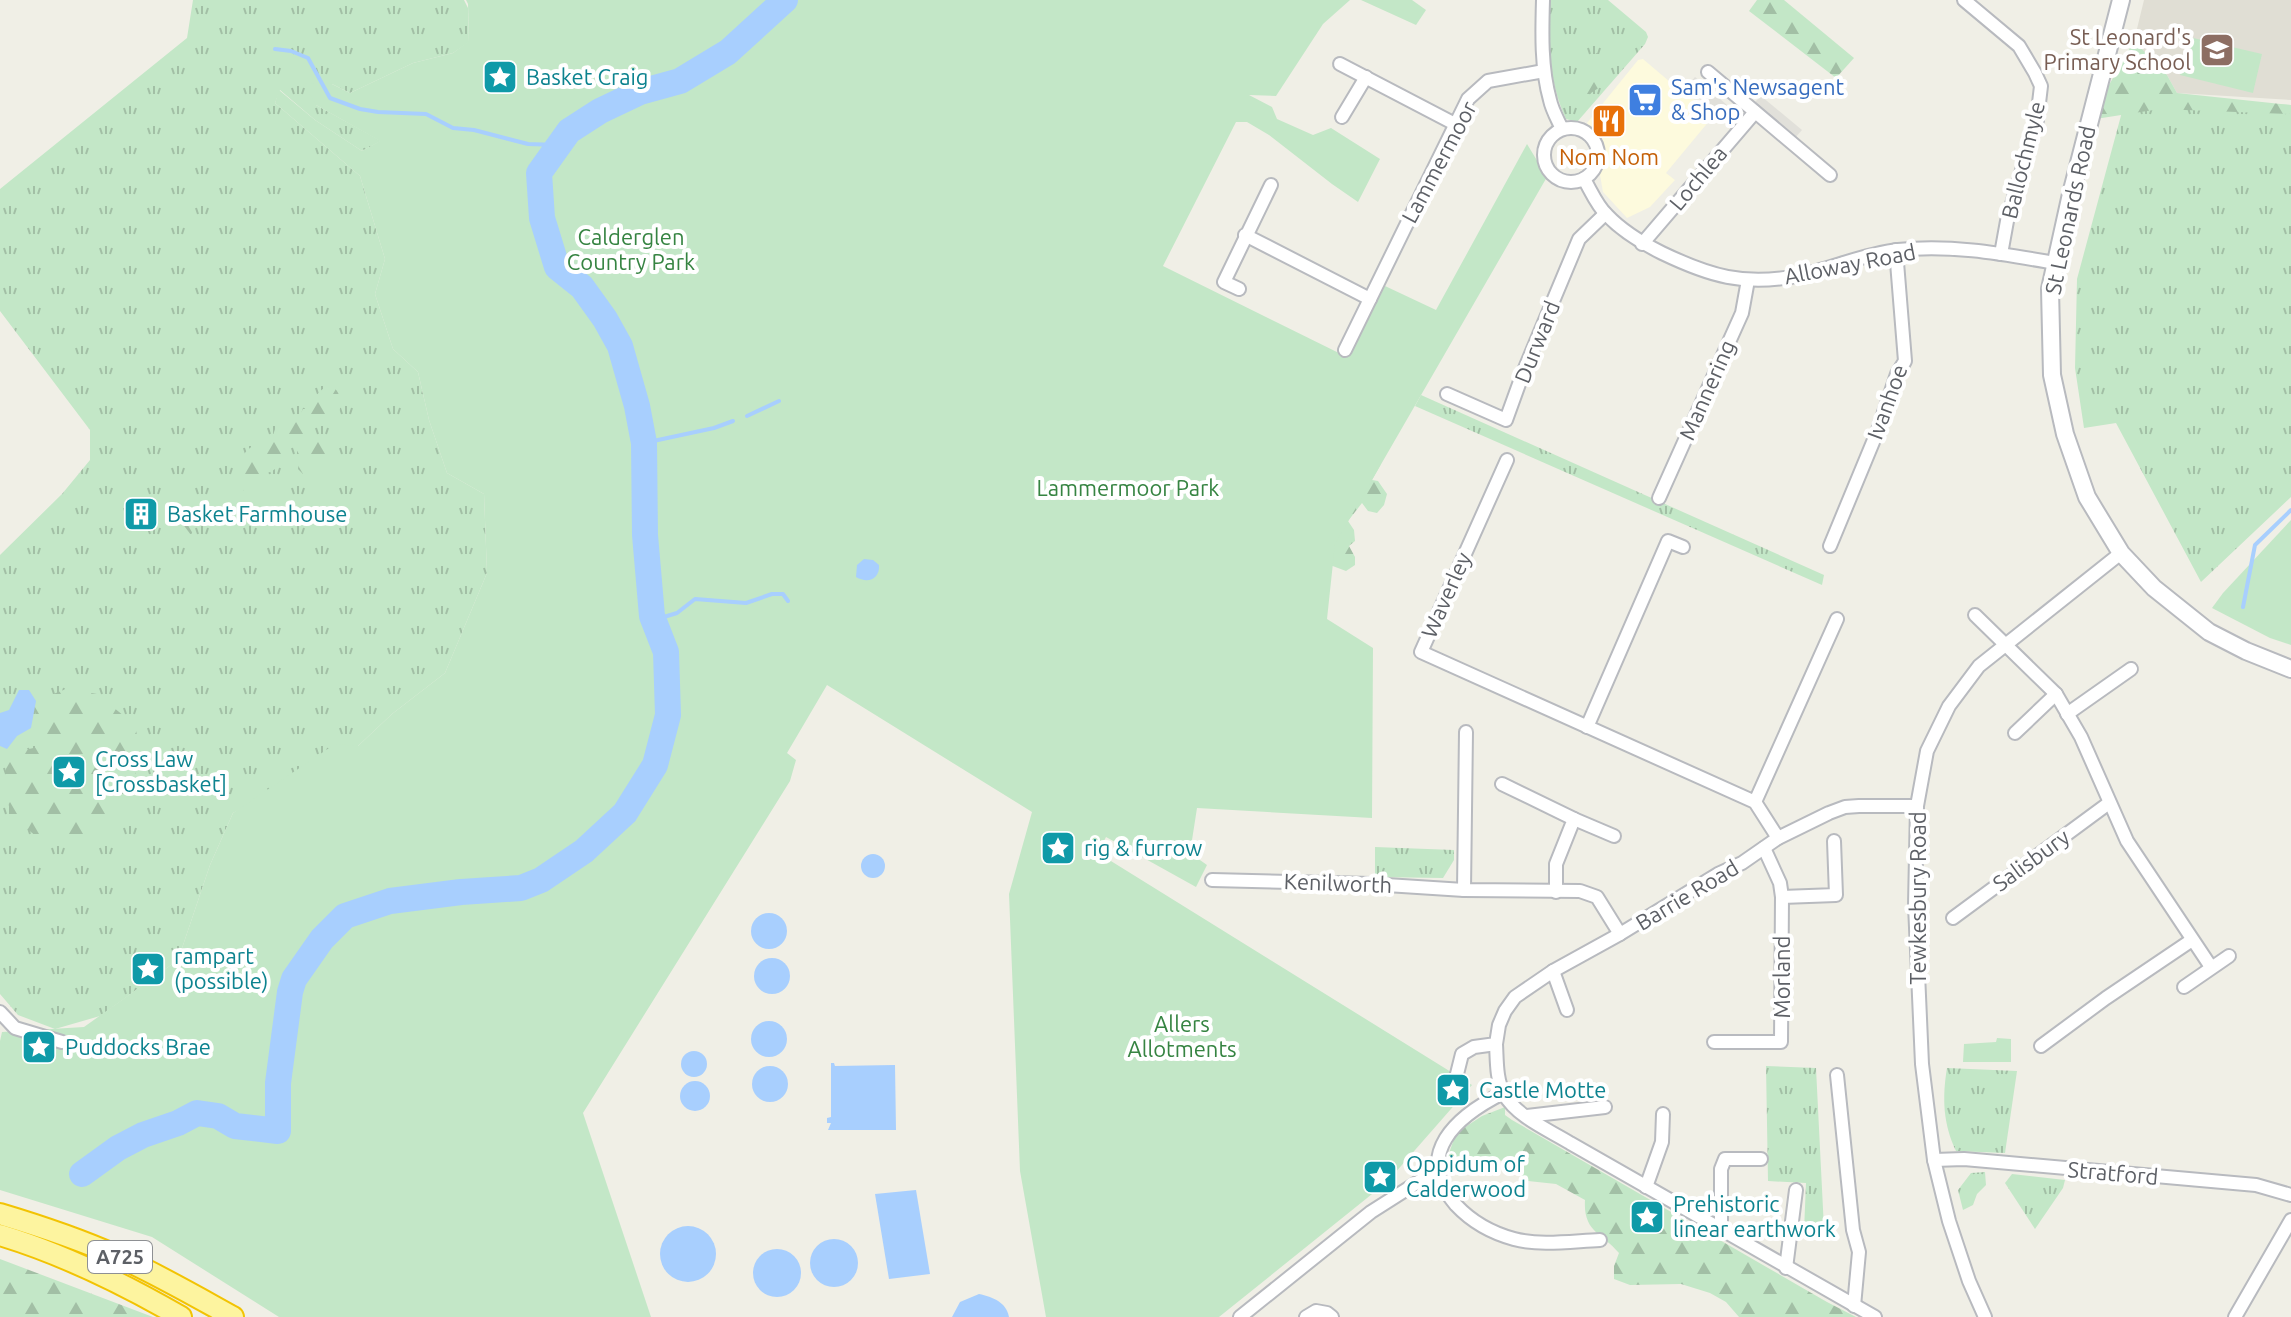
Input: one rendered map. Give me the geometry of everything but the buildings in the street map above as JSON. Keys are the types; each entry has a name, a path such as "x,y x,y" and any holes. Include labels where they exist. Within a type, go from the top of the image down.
{"highway":[{"name":"A725","path":"0,1214 61,1233 117,1256 233,1317"},
{"name":"A725","path":"0,1235 33,1245 121,1284 181,1317"}],"street":[{"path":"1543,0 1544,71 1550,102 1562,129"},
{"name":"Ballochmyle","path":"1964,0 2019,46 2041,86 2037,120 2007,221 2001,254"},
{"name":"St Leonards Road","path":"2121,0 2089,120 2050,289 2052,372 2065,434 2087,497 2121,553 2154,588 2209,632 2291,669"},
{"path":"1340,64 1455,124"},
{"name":"Lammermoor","path":"1345,350 1468,99 1488,81 1544,71"},
{"path":"1708,72 1830,175"},
{"path":"1342,117 1366,77"},
{"name":"Lochlea","path":"1642,244 1755,112"},
{"path":"1562,129 1579,129 1593,140 1597,148 1596,166 1584,179 1568,183 1548,171 1545,147 1562,129"},
{"name":"Alloway Road","path":"1584,179 1605,214 1642,244 1703,272 1748,280 1770,280 1799,276 1896,250 1941,248 2055,263"},
{"path":"1239,289 1224,282 1271,185"},
{"name":"Durward","path":"1447,394 1506,420 1579,239 1605,214"},
{"path":"1245,235 1370,299"},
{"name":"Ivanhoe","path":"1830,546 1878,430 1897,374 1905,361 1896,250"},
{"name":"Mannering","path":"1659,498 1742,313 1748,280"},
{"name":"Waverley","path":"1507,460 1421,652 1755,802"},
{"path":"1587,727 1668,541 1683,547"},
{"name":"Tewkesbury Road","path":"1984,1317 1959,1251 1934,1160 1921,1050 1915,905 1917,806 1927,751 1949,706 1979,666 2121,553"},
{"path":"1975,615 2056,694 2081,737 2127,841 2211,967"},
{"path":"1778,838 1755,802 1837,619"},
{"path":"2067,714 2131,669"},
{"path":"2015,733 2056,694"},
{"path":"1464,890 1466,732"},
{"path":"1502,784 1614,836"},
{"name":"Salisbury","path":"1953,918 2109,803"},
{"name":"Barrie Road","path":"1503,1093 1497,1072 1496,1044 1499,1025 1515,997 1553,971 1778,838 1829,813 1845,807 1917,806"},
{"path":"1556,892 1556,864 1574,819"},
{"path":"1782,897 1836,895 1834,841"},
{"name":"Morland","path":"1714,1042 1781,1042 1782,897 1780,883 1764,848"},
{"name":"Kenilworth","path":"1212,880 1464,890 1580,891 1597,897 1620,934"},
{"path":"2041,1046 2192,940"},
{"path":"2184,987 2229,956"},
{"path":"1553,971 1567,1010"},
{"path":"0,1012 15,1028 62,1042"},
{"path":"1453,1090 1462,1054 1474,1047 1496,1044"},
{"path":"1837,1075 1853,1230 1859,1252 1854,1306"},
{"path":"1600,1240 1515,1240 1473,1221 1463,1213 1446,1194 1437,1170 1445,1140 1463,1116 1503,1093 1512,1105 1527,1116 1875,1317"},
{"path":"1527,1116 1605,1107"},
{"path":"1646,1187 1662,1142 1663,1114"},
{"path":"1721,1228 1721,1169 1725,1159 1761,1159"},
{"name":"Stratford","path":"1934,1160 1964,1159 2256,1185 2291,1195"},
{"path":"1240,1317 1371,1212 1437,1170"},
{"path":"1786,1268 1796,1190"},
{"path":"2235,1317 2291,1220"},
{"path":"1306,1317 1316,1311 1332,1317"}],"shaded area":[{"name":"St Leonard's Primary School","path":"2144,0 2291,0 2291,100 2177,93 2167,75 2134,41"},
{"path":"1643,59 1715,114 1666,173 1675,180 1650,207 1627,218 1603,192 1600,137 1587,123 1638,60"},
{"path":"1695,77 1728,106 1721,116 1686,88"},
{"path":"1761,96 1802,130 1794,139 1753,104"}],"green space":[{"path":"193,0 464,0 468,8 469,42 453,53 413,63 350,93 332,84 316,105 381,141 362,151 315,120 280,90 275,103 360,176 385,259 375,294 393,349 418,372 429,420 447,473 484,494 487,573 445,673 392,714 358,746 233,813 210,865 178,960 100,1016 55,1029 18,1015 0,994 0,555 62,494 90,460 90,430 0,311 0,189 187,38"},
{"name":"Calderglen Country Park","path":"466,0 1350,0 1323,24 1276,96 1249,95 1272,107 1277,119 1313,135 1331,128 1380,159 1358,202 1269,135 1247,122 1236,122 1163,266 1347,357 1385,286 1436,310 1527,144 1547,177 1335,544 1327,619 1373,648 1372,818 1197,808 1190,853 1207,865 1196,887 1106,837 1098,853 1472,1085 1387,1182 1219,1317 1046,1317 1020,1171 1009,894 1032,812 827,685 787,753 796,760 790,781 583,1113 651,1317 279,1317 152,1237 0,1190 2,1032 84,1027 178,960 210,865 233,813 335,744 358,746 392,714 445,673 487,573 484,494 447,473 429,420 418,372 393,349 375,294 385,259 360,176 275,103 279,90 315,120 362,151 380,141 316,105 303,83 332,84 350,93 413,63 453,53 469,41"},
{"path":"1361,0 1412,0 1426,10 1416,25"},
{"path":"1550,0 1608,0 1648,37 1577,122 1566,119 1552,75"},
{"path":"1757,0 1784,0 1854,58 1836,78 1749,11"},
{"path":"2189,37 2262,54 2253,93 2180,75"},
{"path":"2134,41 2167,75 2177,93 2291,105 2291,114 2160,109 2089,120"},
{"path":"1597,53 1602,55 1606,70 1600,87 1585,97 1580,93 1579,85 1583,74 1591,74 1592,56"},
{"path":"2126,97 2291,105 2291,497 2201,582 2116,423 2084,428 2075,368 2077,279"},
{"path":"333,386 340,398 339,413 312,424 308,430 313,439 325,435 335,439 335,449 339,455 328,475 307,478 298,469 300,456 295,447 290,447 278,466 267,473 262,492 194,528 191,535 173,511 177,515 184,503 193,501 208,512 244,491 237,482 239,464 246,451 256,444 262,451 267,450 278,422 285,419 295,423 303,409 310,409 321,391"},
{"path":"1421,395 1824,575 1822,585 1415,406"},
{"path":"1381,464 1372,480 1378,481 1387,494 1384,505 1377,513 1368,511 1362,503 1348,521 1354,530 1355,541 1349,546 1355,557 1355,565 1346,571 1306,556"},
{"path":"2291,520 2291,645 2270,638 2212,608"},
{"path":"66,689 97,694 135,725 141,756 122,816 102,838 74,846 37,837 11,815 6,793 6,754 38,747 41,741 33,702"},
{"path":"1375,847 1454,850 1454,860 1443,878 1375,877"},
{"path":"1997,1038 2011,1039 2011,1062 1963,1062 1964,1044 1996,1042"},
{"path":"1766,1066 1816,1068 1824,1229 1804,1231 1806,1183 1768,1181"},
{"path":"1947,1068 2017,1071 2005,1153 1956,1151 1948,1131 1945,1111"},
{"path":"1505,1107 1505,1115 1512,1120 1856,1317 1739,1317 1726,1302 1710,1293 1681,1284 1630,1285 1614,1279 1614,1266 1619,1253 1590,1226 1585,1200 1556,1184 1528,1181 1506,1162 1488,1157 1458,1176 1446,1162 1456,1133 1482,1116"},
{"path":"1985,1172 1986,1185 1977,1194 1973,1205 1963,1210 1958,1190 1971,1173"},
{"path":"2012,1174 2065,1180 2063,1188 2035,1229 2005,1183"},
{"path":"0,1259 153,1317 0,1317"}],"water":[{"path":"864,559 873,560 879,565 878,574 872,579 856,577 857,565"},
{"path":"19,690 29,690 36,701 31,728 17,736 7,749 0,746 0,713 9,710"},
{"path":"873,854 881,858 885,866 881,874 873,878 865,874 861,866 865,858"},
{"path":"769,913 782,918 787,931 782,944 769,949 756,944 751,931 756,918"},
{"path":"772,958 785,963 790,976 785,989 772,994 759,989 754,976 759,963"},
{"path":"769,1021 782,1026 787,1039 782,1052 769,1057 756,1052 751,1039 756,1026"},
{"path":"694,1051 703,1055 707,1064 703,1073 694,1077 685,1073 681,1064 685,1055"},
{"path":"831,1063 835,1066 895,1065 896,1130 828,1130 831,1123 827,1123 827,1118 831,1117"},
{"path":"770,1066 783,1071 788,1084 783,1097 770,1102 757,1097 752,1084 757,1071"},
{"path":"695,1081 705,1086 710,1096 705,1106 695,1111 685,1106 680,1096 685,1086"},
{"path":"916,1190 930,1274 889,1279 875,1194"},
{"path":"688,1226 708,1234 716,1254 708,1274 688,1282 668,1274 660,1254 668,1234"},
{"path":"834,1239 851,1246 858,1263 851,1280 834,1287 817,1280 810,1263 817,1246"},
{"path":"777,1249 794,1256 801,1273 794,1290 777,1297 760,1290 753,1273 760,1256"},
{"path":"979,1294 998,1301 1009,1317 952,1317 960,1302"}],"waterway":[{"path":"82,1174 118,1148 197,1113 218,1116 235,1126 278,1131 278,1083 294,979 322,939 345,916 390,901 521,888 541,880 584,851 625,813 655,765 668,715 666,652 652,616 645,535 644,443 637,406 620,346 605,319 582,287 557,267 542,218 539,173 569,131 600,111 640,92 680,81 728,52 785,0"},
{"path":"275,49 308,58 330,98 360,109 426,114 453,128 474,130 528,144 558,145"},
{"path":"747,416 779,401"},
{"path":"644,443 733,421"},
{"path":"2243,607 2255,545 2291,510"},
{"path":"654,620 677,613 695,599 746,603 772,594 783,594 788,601"}],"place":[{"name":"St Leonard's Primary School","path":"2217,50"},
{"name":"Basket Craig","path":"500,77"},
{"name":"Sam's Newsagent & Shop","path":"1645,100"},
{"name":"Nom Nom","path":"1609,121"},
{"name":"Basket Farmhouse","path":"141,514"},
{"name":"Cross Law [Crossbasket]","path":"69,772"},
{"name":"rig & furrow","path":"1058,848"},
{"name":"rampart (possible)","path":"148,969"},
{"name":"Puddocks Brae","path":"39,1047"},
{"name":"Castle Motte","path":"1453,1090"},
{"name":"Oppidum of Calderwood","path":"1380,1177"},
{"name":"Prehistoric linear earthwork","path":"1647,1217"}],"park label":[{"name":"Lammermoor Park","path":"1128,488"},
{"name":"Allers Allotments","path":"1182,1036"}]}
